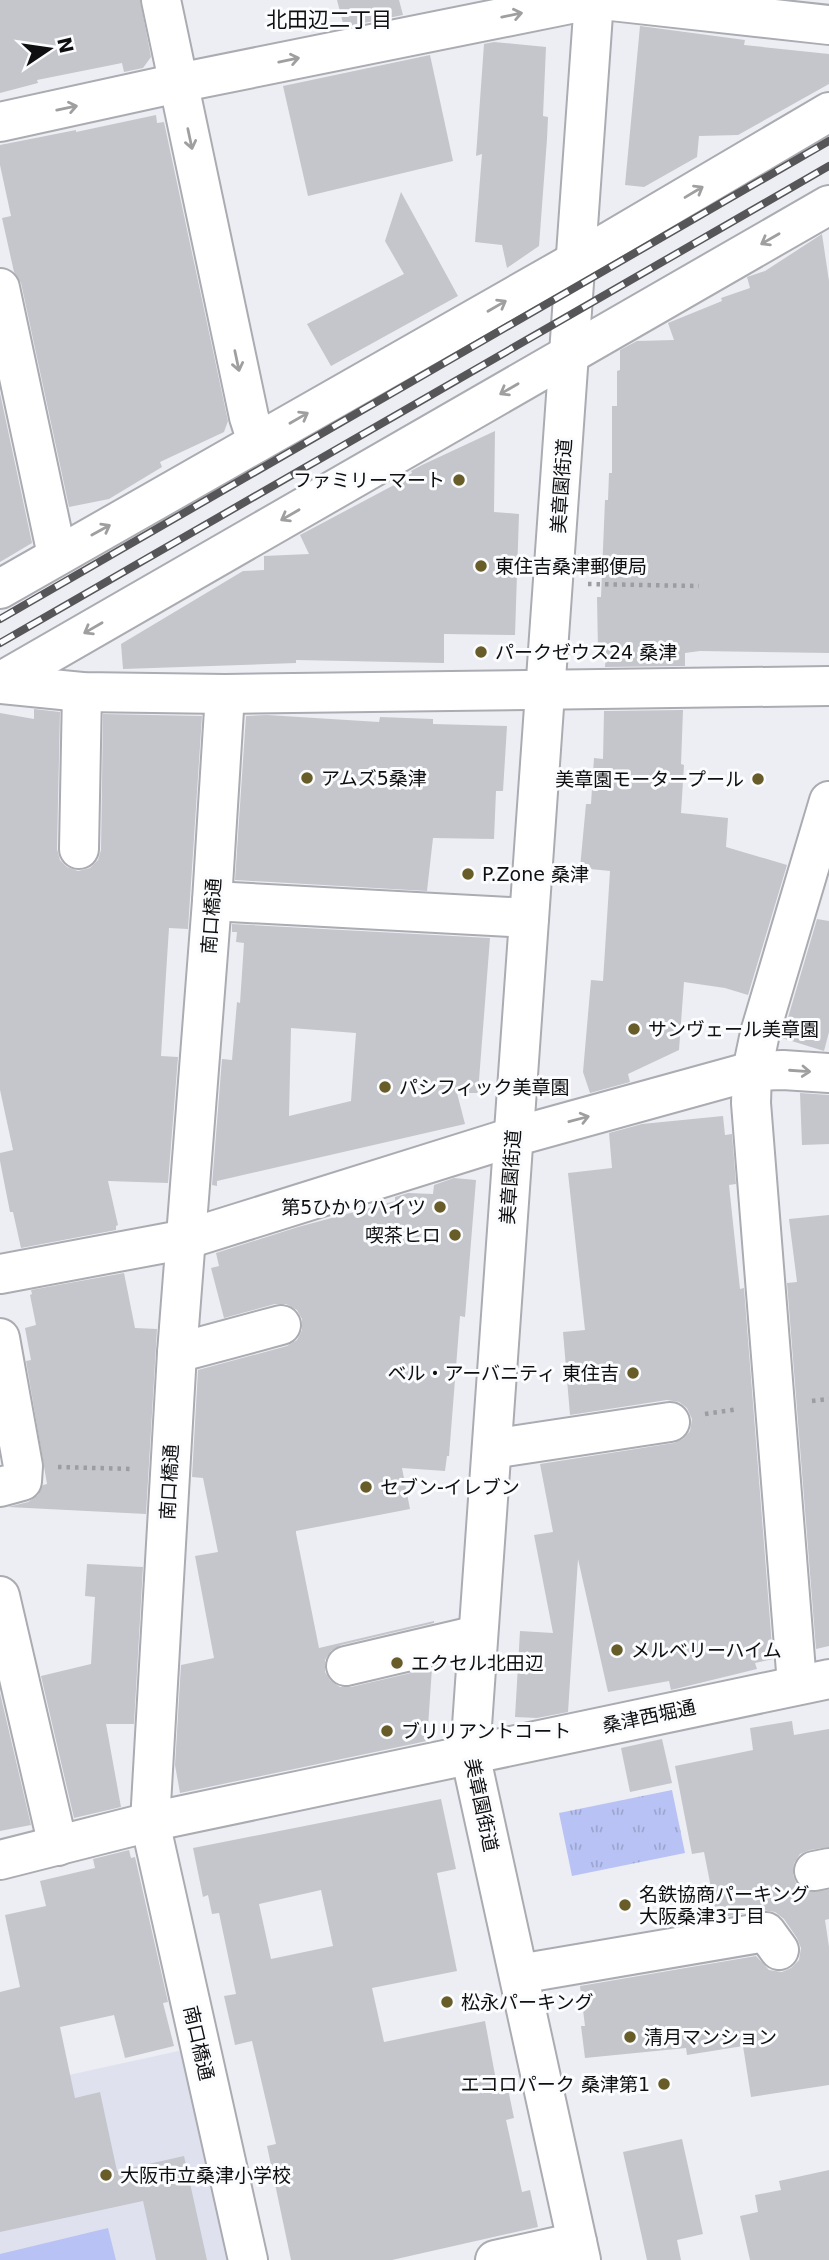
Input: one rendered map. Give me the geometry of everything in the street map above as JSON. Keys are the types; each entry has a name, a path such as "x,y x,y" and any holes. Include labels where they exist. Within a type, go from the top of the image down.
{"street":[{"path":"161,0 249,417 257,442"},
{"path":"0,122 178,83 592,0"},
{"name":"美章園街道","path":"579,2251 470,1754 570,354 592,0"},
{"path":"602,0 829,25"},
{"path":"0,589 576,261 829,112"},
{"path":"0,683 829,205"},
{"path":"0,288 57,555"},
{"path":"0,683 82,692 225,694 829,686"},
{"path":"79,849 82,692"},
{"name":"南口橋通","path":"225,694 177,1353 150,1822 248,2260"},
{"path":"813,1682 774,1404 751,1103 752,1071 760,1033 829,801"},
{"path":"212,901 529,918"},
{"path":"0,1275 187,1239 513,1137 752,1071 829,1073"},
{"path":"177,1353 281,1325"},
{"path":"0,1338 11,1477"},
{"path":"492,1450 670,1422"},
{"path":"0,1596 58,1846"},
{"path":"346,1666 478,1635"},
{"name":"桑津西堀通","path":"0,1860 150,1822 813,1682"},
{"path":"519,1974 766,1932 779,1950"},
{"path":"495,2260 579,2251"}],"path":[{"path":"554,583 699,586"},
{"path":"670,1422 715,1412 774,1404"},
{"path":"11,1477 170,1470"}],"shaded area":[{"name":"大阪市立桑津小学校","path":"183,2050 231,2260 0,2260 0,2090"}],"green space":[{"path":"672,1790 685,1853 572,1876 559,1813"},
{"path":"108,2228 116,2260 0,2260 0,2254"}],"building":[{"path":"0,0 140,0 151,57 143,68 124,72 122,63 37,80 38,83 0,93"},
{"path":"337,0 399,0 403,15 344,27"},
{"path":"640,26 745,40 744,45 829,54 829,84 738,135 699,136 697,157 644,187 625,185"},
{"path":"494,42 546,47 543,116 548,117 539,246 507,268 502,245 475,242 482,154 476,156 484,44"},
{"path":"430,55 453,161 308,196 283,86"},
{"path":"156,115 157,123 164,122 228,421 224,432 160,462 162,467 109,499 69,507 21,283 14,272 2,218 11,216 0,165 0,145"},
{"path":"401,192 458,296 331,366 307,324 404,274 385,241"},
{"path":"822,234 829,281 829,653 700,651 685,653 685,666 605,667 606,651 598,651 597,597 601,597 605,500 608,500 609,473 612,473 612,406 617,406 620,350 637,341 674,340 668,323 722,301 721,298 750,288 747,277 765,271"},
{"path":"0,393 32,543 0,562"},
{"path":"495,431 494,512 519,514 515,635 444,634 444,663 296,660 296,663 123,669 121,644 243,571 264,570 264,556 309,554 300,535 394,485 393,483 422,465"},
{"path":"34,709 60,712 57,849 60,860 67,867 78,871 90,868 98,860 101,850 103,714 202,716 188,929 169,928 161,1056 178,1057 168,1183 108,1181 118,1225 116,1230 21,1248 13,1212 10,1212 0,1161 0,1153 13,1150 0,1090 0,713 34,719"},
{"path":"683,710 681,813 728,818 726,847 787,865 748,995 725,988 684,982 679,1050 628,1074 630,1082 590,1093 583,1072 591,980 603,981 610,871 580,868 586,804 591,804 594,758 603,759 604,711"},
{"path":"246,716 379,722 380,717 433,719 433,724 507,726 503,791 496,791 494,839 433,838 427,891 235,880"},
{"path":"817,919 829,921 829,1032 824,1051 782,1038"},
{"path":"232,924 490,938 478,1093 457,1093 465,1124 217,1181 217,1186 212,1185 222,1059 232,1060 237,1002 240,1003 244,943 236,942 237,932 232,932","holes":["291,1028 356,1033 351,1101 289,1116"]},
{"path":"800,1093 829,1095 829,1144 802,1145"},
{"path":"723,1116 725,1135 732,1134 736,1184 729,1185 740,1289 744,1288 773,1659 755,1663 757,1669 671,1690 669,1681 608,1692 578,1559 568,1712 537,1718 515,1717 520,1631 553,1633 534,1535 553,1532 540,1464 674,1443 683,1439 690,1431 692,1419 687,1408 679,1402 667,1400 570,1415 563,1332 585,1330 568,1173 612,1168 609,1133 642,1124"},
{"path":"454,1178 476,1180 465,1317 460,1316 449,1456 445,1471 402,1468 410,1509 296,1531 319,1648 434,1621 341,1645 331,1651 325,1660 325,1672 330,1680 340,1687 351,1687 432,1668 427,1741 180,1793 175,1765 181,1665 214,1658 195,1556 218,1552 203,1478 192,1477 198,1370 287,1346 297,1340 302,1330 302,1319 297,1310 286,1304 275,1304 224,1318 211,1268 219,1266 216,1253 395,1201 395,1197 408,1193 433,1194 434,1185"},
{"path":"829,1215 829,1646 816,1649 787,1283 797,1282 789,1219"},
{"path":"124,1273 135,1328 157,1329 146,1514 8,1507 28,1502 47,1484 26,1361 31,1360 25,1328 36,1325 31,1290"},
{"path":"87,1564 143,1567 134,1724 106,1724 121,1807 74,1818 41,1676 91,1664 95,1597 85,1596"},
{"path":"0,1693 31,1825 0,1831"},
{"path":"792,1721 794,1735 829,1729 829,1847 800,1854 794,1863 793,1875 797,1885 806,1891 829,1890 829,1919 825,1920 829,1947 829,2085 751,2097 743,2046 687,2055 686,2048 585,2058 581,2026 585,2026 580,1986 756,1956 769,1970 782,1972 799,1960 801,1948 797,1938 784,1919 775,1912 762,1910 717,1918 704,1852 692,1854 675,1766 753,1750 750,1728"},
{"path":"662,1739 672,1783 630,1792 621,1748"},
{"path":"441,1799 456,1869 437,1873 457,1971 372,1988 384,2042 485,2021 498,2091 508,2089 514,2118 506,2120 522,2192 530,2190 538,2227 392,2260 291,2260 267,2146 276,2144 252,2041 235,2045 224,1996 236,1994 219,1913 212,1914 208,1895 203,1897 193,1848","holes":["321,1890 333,1946 271,1959 259,1904"]},
{"path":"129,1850 131,1858 135,1857 168,2002 163,2003 174,2046 125,2058 114,2015 60,2027 75,2098 100,2092 117,2171 184,2156 207,2260 156,2260 143,2201 0,2232 0,1992 20,1987 5,1915 46,1906 40,1881 95,1868 93,1859"},
{"path":"682,2139 703,2234 677,2240 681,2260 647,2260 623,2152"},
{"path":"829,2170 829,2260 750,2260 740,2216 758,2212 755,2195 781,2190 779,2181"}],"railway":[{"path":"0,619 829,141"},
{"path":"0,643 829,166"}],"place":[{"name":"ファミリーマート","path":"459,480"},
{"name":"東住吉桑津郵便局","path":"481,566"},
{"name":"パークゼウス24 桑津","path":"481,652"},
{"name":"アムズ5桑津","path":"307,778"},
{"name":"美章園モータープール","path":"758,779"},
{"name":"P.Zone 桑津","path":"468,874"},
{"name":"サンヴェール美章園","path":"634,1029"},
{"name":"パシフィック美章園","path":"385,1087"},
{"name":"第5ひかりハイツ","path":"440,1207"},
{"name":"喫茶ヒロ","path":"455,1235"},
{"name":"ベル・アーバニティ 東住吉","path":"633,1373"},
{"name":"セブン-イレブン","path":"366,1487"},
{"name":"メルベリーハイム","path":"617,1650"},
{"name":"エクセル北田辺","path":"397,1663"},
{"name":"ブリリアントコート","path":"387,1731"},
{"name":"名鉄協商パーキング 大阪桑津3丁目","path":"625,1905"},
{"name":"松永パーキング","path":"447,2002"},
{"name":"清月マンション","path":"630,2037"},
{"name":"エコロパーク 桑津第1","path":"664,2084"},
{"name":"大阪市立桑津小学校","path":"106,2175"}],"district":[{"name":"北田辺二丁目","path":"329,20"}]}
